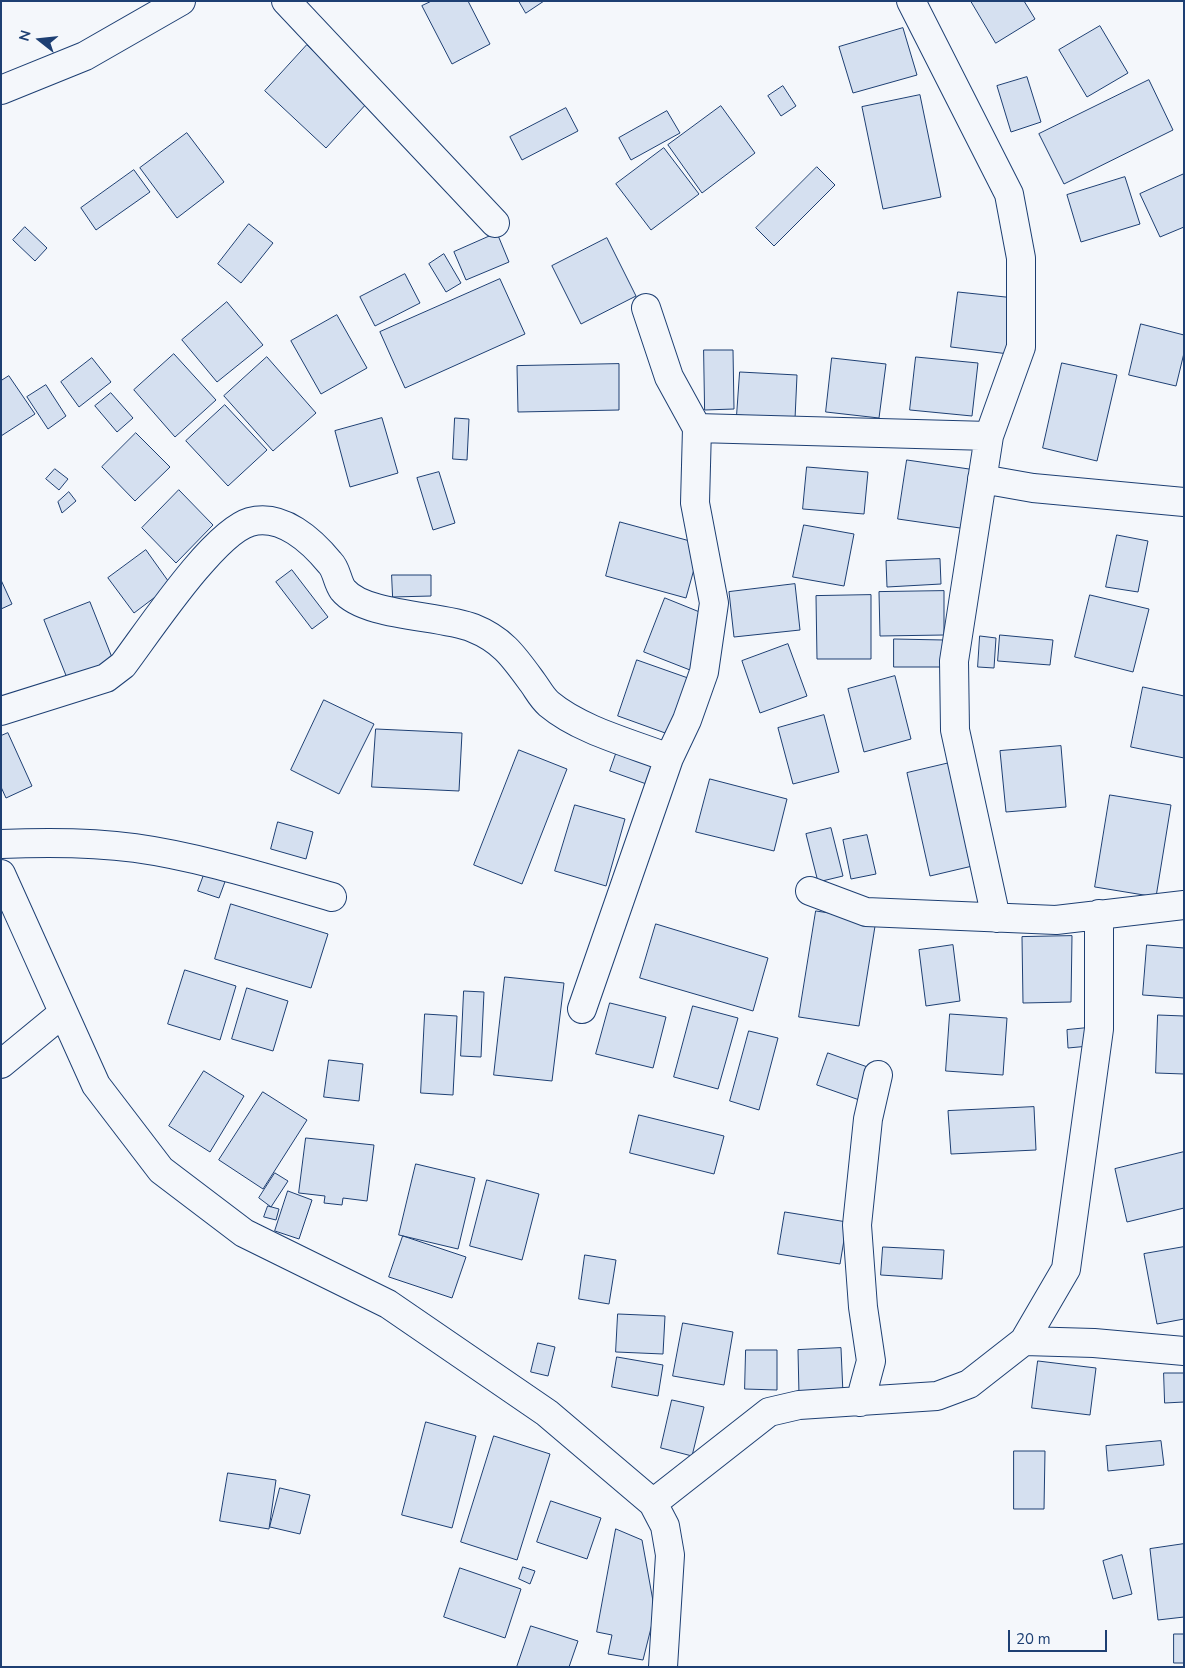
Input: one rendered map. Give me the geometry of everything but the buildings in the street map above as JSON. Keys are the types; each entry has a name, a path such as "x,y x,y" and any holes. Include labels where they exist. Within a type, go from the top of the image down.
{"street":[{"path":"1,90 85,56 181,1"},
{"path":"286,1 495,222"},
{"path":"911,1 1009,194 1019,249 1021,347 989,436 954,661 955,730 996,918"},
{"path":"582,1009 669,758 688,720 704,672 714,604 695,503 697,428 670,378 646,308"},
{"path":"697,428 989,436"},
{"path":"982,479 1033,488 1184,502"},
{"path":"1,712 106,678 123,665 206,554 236,529 251,522 277,522 295,530 332,564 344,590 358,600 382,609 470,626 492,636 508,649 546,702 565,717 669,758"},
{"path":"1,844 48,842 135,848 239,870 332,898"},
{"path":"1,874 96,1085 160,1170 244,1233 396,1309 547,1413 653,1502 665,1526 670,1555 663,1667"},
{"path":"810,891 866,912 996,918 1056,920 1184,905"},
{"path":"653,1502 769,1412 799,1405 937,1396 969,1384 1024,1341 1066,1268 1099,1029 1100,914"},
{"path":"1,1064 63,1013"},
{"path":"860,1402 871,1361 863,1307 857,1225 868,1119 878,1075"},
{"path":"1024,1341 1094,1343 1184,1351"},
{"path":"665,1526 677,1484"}]}
